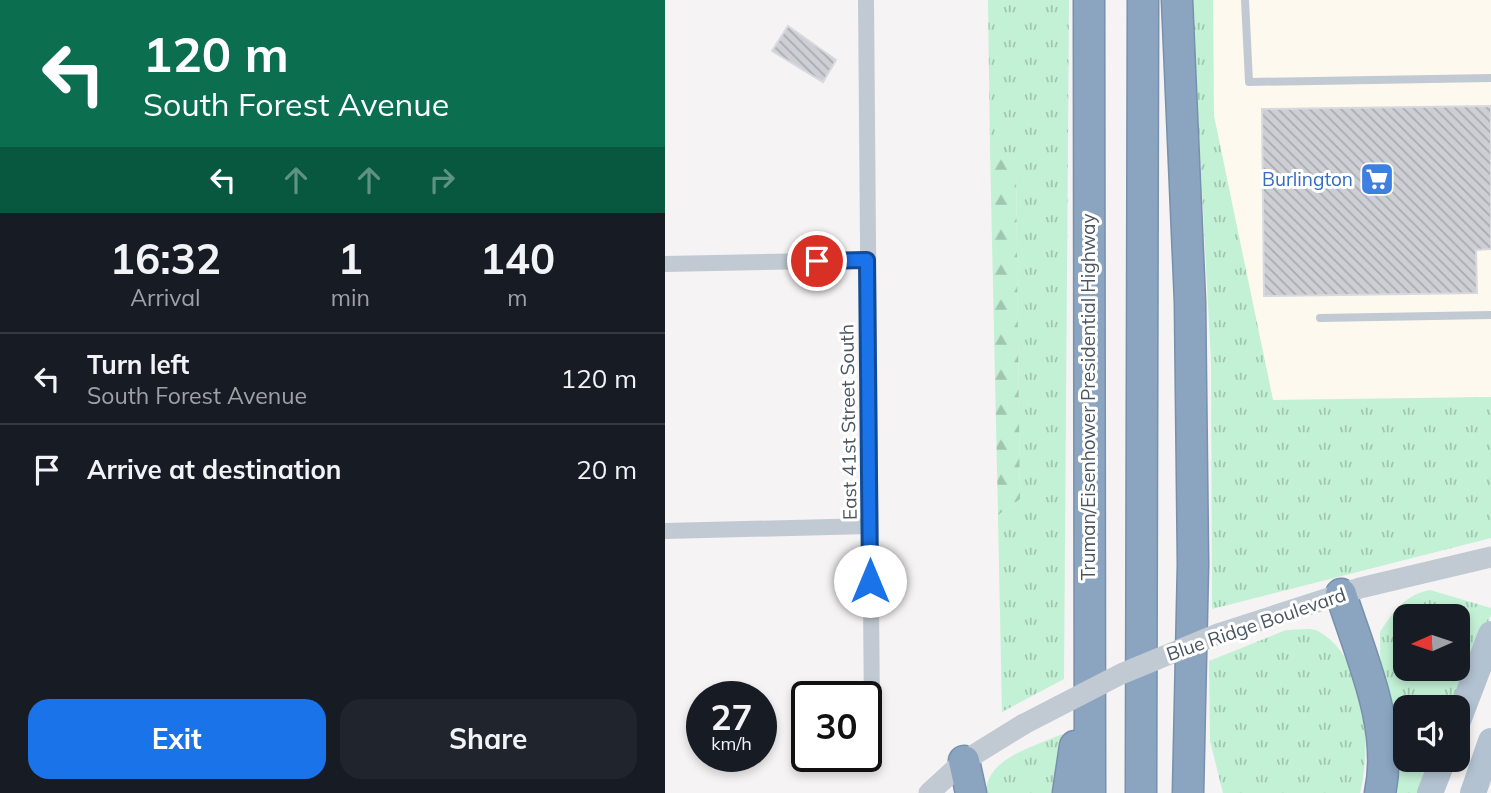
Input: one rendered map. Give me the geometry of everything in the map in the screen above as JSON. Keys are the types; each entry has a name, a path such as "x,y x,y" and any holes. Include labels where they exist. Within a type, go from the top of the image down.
{"highway":[{"name":"Truman/Eisenhower Presidential Highway","path":"1089,0 1090,793"},
{"path":"1141,793 1143,0"},
{"path":"1177,0 1190,302 1193,692 1207,793"},
{"path":"1341,594 1378,710 1383,776 1380,793"},
{"path":"1068,793 1088,656"},
{"path":"1188,793 1188,717 1193,692"},
{"path":"964,761 971,793"}],"main road":[{"path":"1468,695 1491,634"},
{"path":"1474,791 1491,741"},
{"path":"1474,791 1491,768"},
{"path":"1430,793 1438,772"}],"street":[{"name":"East 41st Street South","path":"866,0 872,681"},
{"path":"665,264 867,260"},
{"path":"665,531 870,526"},
{"name":"Blue Ridge Boulevard","path":"929,793 964,761 1024,724 1121,674 1218,634 1341,594 1491,557"}],"lane":[{"path":"1245,0 1249,82 1491,78"},
{"path":"1321,318 1491,315"}],"shaded area":[{"path":"1213,0 1491,0 1491,397 1273,400 1214,116"}],"green space":[{"path":"988,0 1069,0 1064,679 1002,712 998,515 1020,499 1016,171 990,148"},
{"path":"1192,0 1213,0 1214,116 1273,400 1491,397 1491,538 1212,609 1211,362"},
{"path":"990,148 1016,170 1020,499 998,515"},
{"path":"1430,590 1491,608 1491,615 1470,666 1470,604 1402,604 1414,595"},
{"path":"1393,614 1393,681 1464,681 1458,695 1393,695 1393,772 1426,772 1417,793 1382,793 1380,632"},
{"path":"1286,630 1318,631 1334,644 1347,661 1356,681 1365,728 1364,773 1360,793 1223,793 1210,741 1209,661"},
{"path":"1062,734 1056,793 986,793 988,781 1003,762"}],"building":[{"path":"788,26 836,60 823,82 772,51"},
{"name":"Burlington","path":"1491,106 1491,249 1476,250 1477,293 1264,296 1262,109"}],"place":[{"name":"Burlington","path":"1377,179"}],"route":[{"path":"817,261 867,260 870,581"}]}
